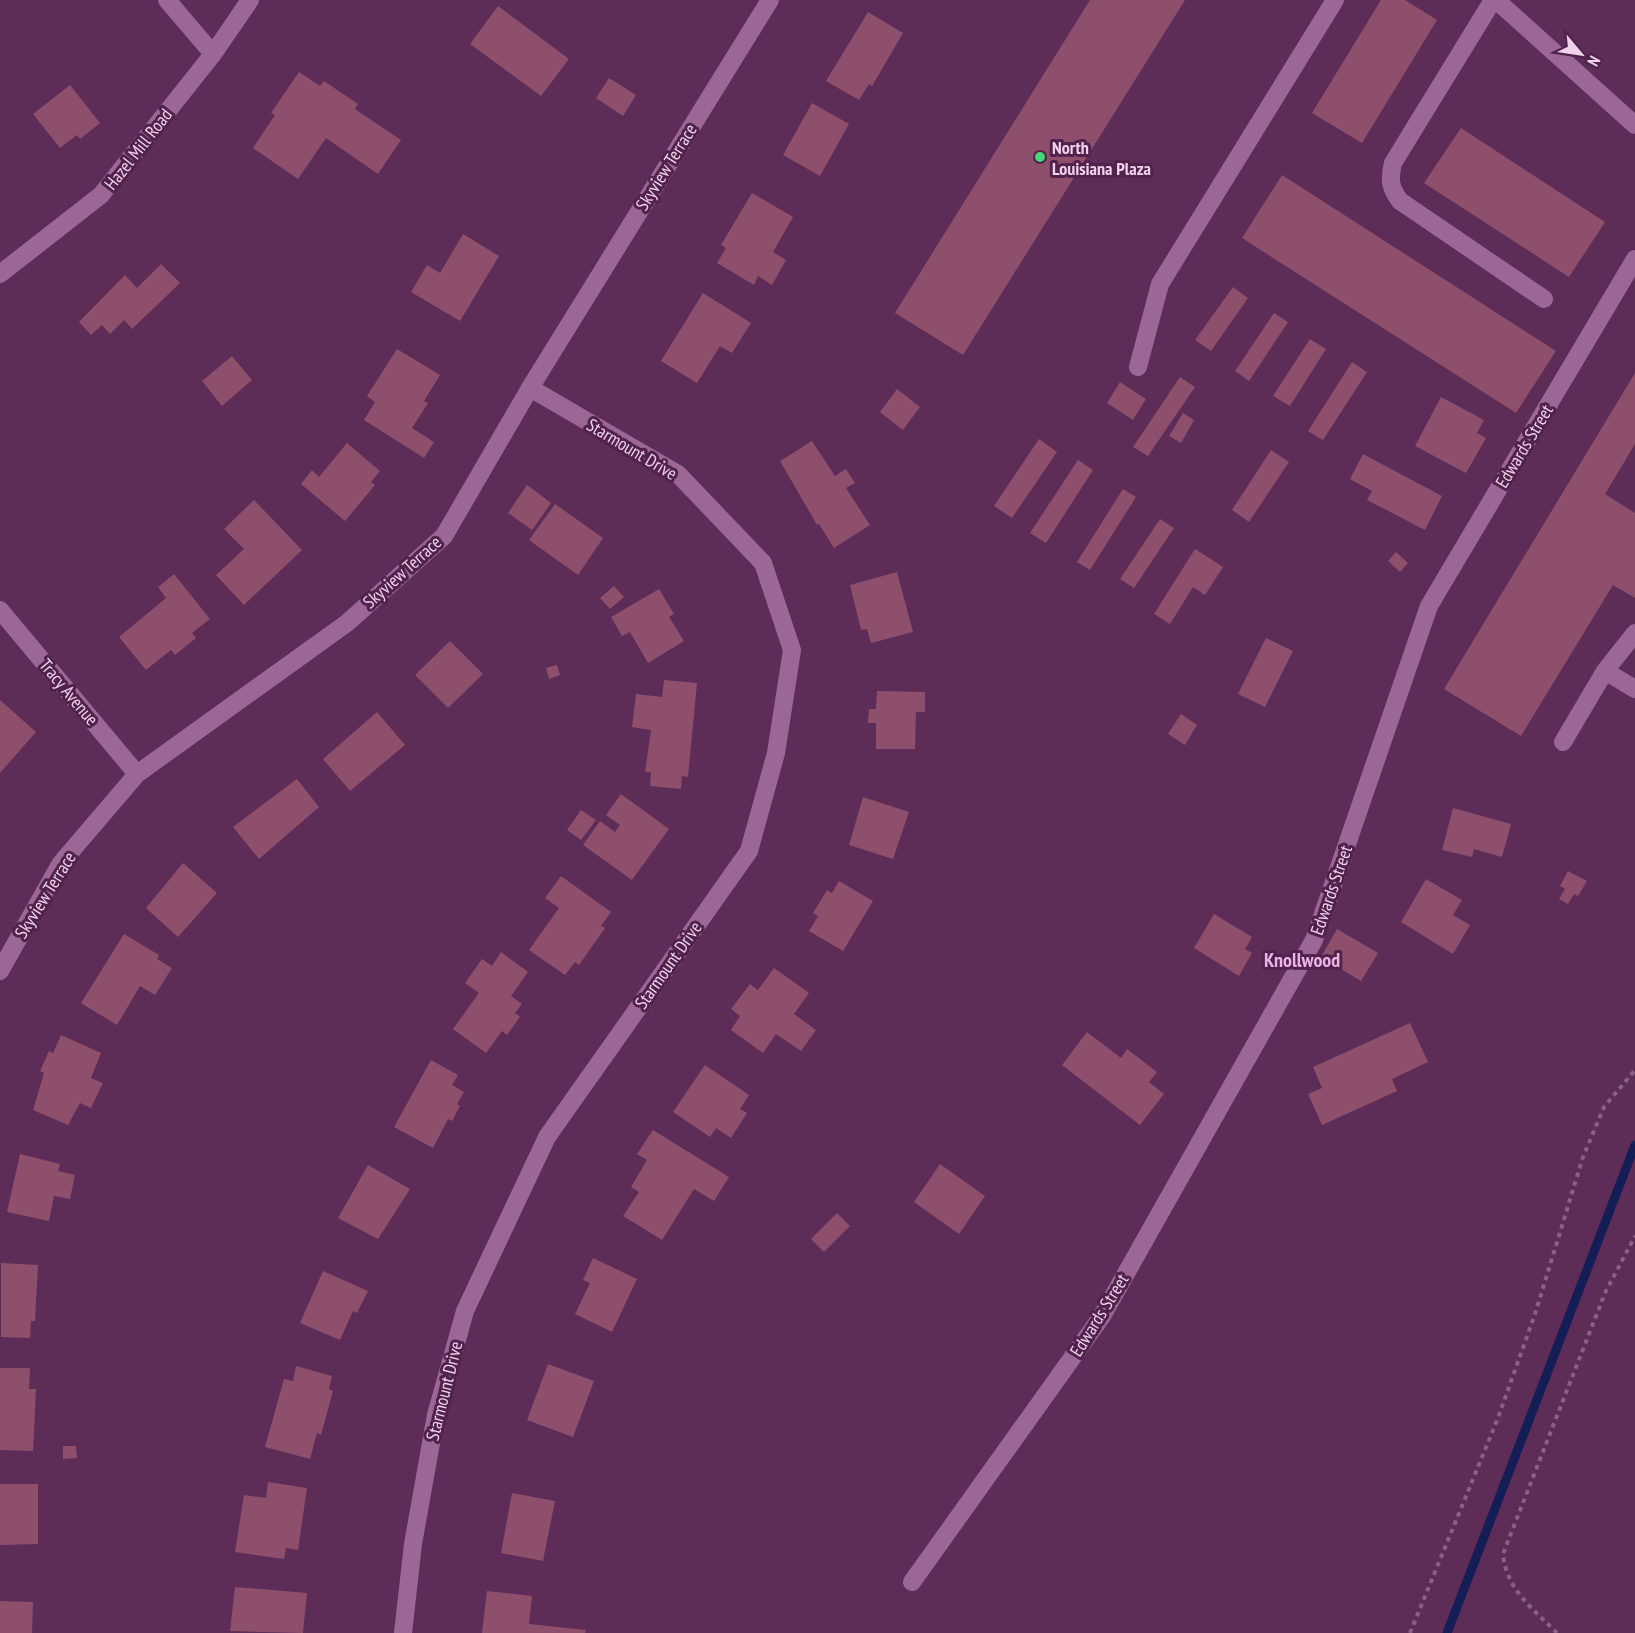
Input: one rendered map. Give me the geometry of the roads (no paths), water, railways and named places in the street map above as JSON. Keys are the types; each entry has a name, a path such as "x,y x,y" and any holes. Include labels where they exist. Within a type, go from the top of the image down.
{"street":[{"path":"167,0 213,54"},
{"name":"Hazel Mill Road","path":"0,274 102,195 213,54 250,0"},
{"name":"Skyview Terrace","path":"0,971 61,863 137,774 347,623 444,536 530,388 770,0"},
{"path":"1138,367 1160,284 1335,0"},
{"path":"1544,299 1401,201 1392,190 1390,177 1394,163 1495,0 1635,125"},
{"name":"Edwards Street","path":"912,1582 1102,1316 1314,940 1429,606 1635,259"},
{"name":"Starmount Drive","path":"403,1633 413,1544 436,1415 465,1311 547,1137 749,851 776,753 792,650 763,563 678,474 530,388"},
{"name":"Tracy Avenue","path":"0,610 137,774"},
{"path":"1563,742 1605,671 1635,633"},
{"path":"1605,671 1635,689"}],"waterway":[{"path":"1447,1633 1635,1145"}],"place":[{"name":"North Louisiana Plaza","path":"1040,157"}],"district":[{"name":"Knollwood","path":"1302,960"}]}
